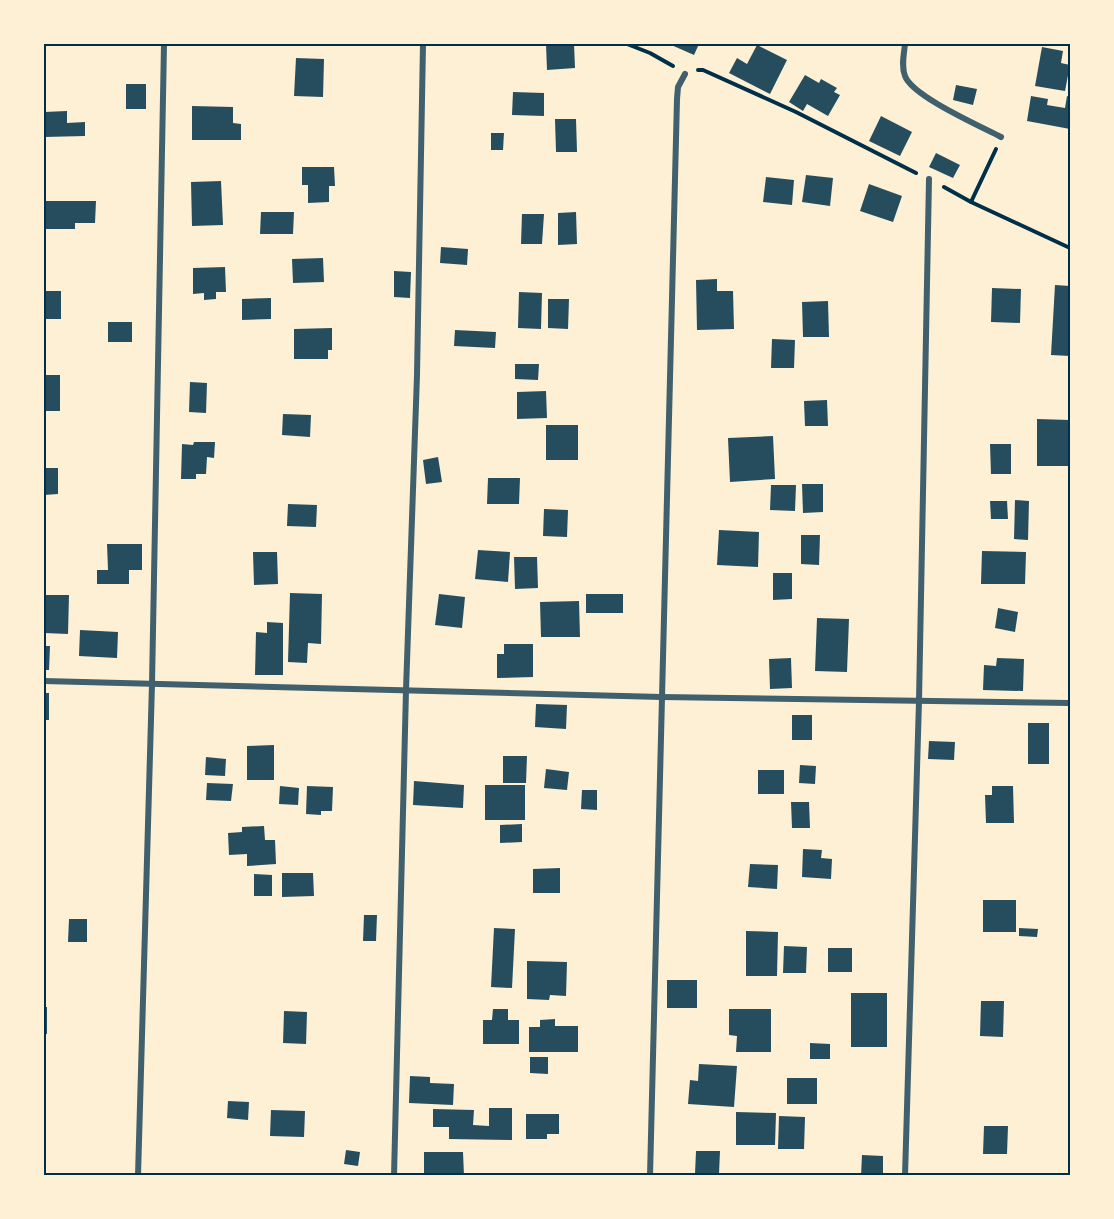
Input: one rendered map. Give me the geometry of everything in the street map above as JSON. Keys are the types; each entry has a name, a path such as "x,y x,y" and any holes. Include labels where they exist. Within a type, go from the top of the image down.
{"street":[{"path":"138,1176 152,684 164,44"},
{"path":"394,1176 406,690 416,410 423,44"},
{"path":"905,44 904,76 915,90 1001,137"},
{"path":"650,1176 677,99 678,87 685,74"},
{"path":"905,1176 919,702 929,179"},
{"path":"44,681 662,697 1071,703"}],"path":[{"path":"627,44 650,53 685,74 703,70 796,112 971,202 1071,248"},
{"path":"971,202 1001,137"}],"building":[{"path":"546,44 574,44 575,68 547,70"},
{"path":"669,44 699,44 694,55"},
{"path":"757,45 787,60 770,94 729,73 737,58 747,64"},
{"path":"1042,47 1063,51 1061,63 1070,65 1065,91 1035,86"},
{"path":"296,58 324,59 323,97 294,96"},
{"path":"805,75 819,83 821,79 837,88 834,92 840,95 828,116 807,104 803,111 789,102"},
{"path":"126,84 146,84 146,109 126,109"},
{"path":"956,85 977,89 973,105 953,100"},
{"path":"513,92 544,93 544,116 512,115"},
{"path":"1031,96 1048,99 1047,105 1065,108 1067,96 1070,97 1070,129 1027,121"},
{"path":"192,106 233,107 233,123 241,124 241,140 192,140"},
{"path":"67,111 67,123 85,122 85,136 44,137 44,112"},
{"path":"881,116 912,132 900,156 869,141"},
{"path":"555,119 576,119 577,152 556,152"},
{"path":"491,133 504,133 503,150 491,150"},
{"path":"936,153 960,165 953,178 929,167"},
{"path":"302,167 334,167 335,186 329,186 329,202 308,203 308,185 302,185"},
{"path":"806,175 833,178 830,206 802,202"},
{"path":"766,177 794,180 792,205 763,202"},
{"path":"221,181 223,225 192,226 191,182"},
{"path":"869,184 902,196 893,222 860,211"},
{"path":"44,201 96,201 95,223 75,223 75,229 44,229"},
{"path":"261,212 294,212 293,234 260,234"},
{"path":"576,212 577,244 558,245 558,213"},
{"path":"522,214 544,214 542,244 521,244"},
{"path":"441,247 468,249 467,265 440,263"},
{"path":"323,258 324,282 293,283 292,259"},
{"path":"225,267 226,292 216,292 216,299 204,300 204,293 193,294 193,268"},
{"path":"394,271 411,272 410,298 394,297"},
{"path":"717,279 717,291 733,291 734,329 697,330 696,280"},
{"path":"1055,285 1070,286 1070,356 1051,355"},
{"path":"992,288 1021,289 1020,323 991,322"},
{"path":"44,291 61,291 61,319 44,319"},
{"path":"519,292 542,293 541,329 518,328"},
{"path":"271,298 271,319 242,320 242,299"},
{"path":"548,299 569,299 568,329 548,328"},
{"path":"828,301 829,337 803,337 802,302"},
{"path":"108,322 132,322 132,342 108,342"},
{"path":"332,328 332,350 328,350 328,359 294,359 294,329"},
{"path":"455,330 496,332 495,348 454,346"},
{"path":"772,339 795,340 794,368 771,368"},
{"path":"515,364 539,364 538,380 515,379"},
{"path":"44,375 60,375 60,411 44,411"},
{"path":"190,382 207,383 206,413 189,412"},
{"path":"546,391 547,418 517,419 517,392"},
{"path":"827,400 828,426 805,426 804,401"},
{"path":"283,414 311,415 310,437 282,435"},
{"path":"1037,419 1070,420 1070,466 1037,466"},
{"path":"546,425 578,425 578,460 546,460"},
{"path":"773,436 775,479 730,482 728,438"},
{"path":"194,442 215,442 214,458 207,457 206,474 196,474 196,479 181,479 182,444 193,445"},
{"path":"990,444 1011,444 1011,474 991,474"},
{"path":"438,457 442,482 426,484 423,460"},
{"path":"44,468 58,468 58,494 44,495"},
{"path":"488,478 520,478 519,504 487,504"},
{"path":"802,484 823,484 823,512 803,513"},
{"path":"771,485 796,485 795,511 770,510"},
{"path":"1015,500 1029,501 1028,540 1014,539"},
{"path":"990,501 1007,501 1008,519 991,519"},
{"path":"288,504 317,505 316,527 287,526"},
{"path":"544,509 568,510 567,537 543,536"},
{"path":"719,530 759,532 758,567 717,565"},
{"path":"801,535 820,535 819,565 801,564"},
{"path":"107,544 142,544 142,570 129,570 129,584 97,584 97,570 108,570"},
{"path":"478,550 510,552 508,582 475,579"},
{"path":"982,551 1026,552 1025,584 981,584"},
{"path":"253,552 277,552 278,584 254,585"},
{"path":"514,557 537,557 538,588 515,589"},
{"path":"773,573 792,573 792,599 773,600"},
{"path":"290,593 322,594 321,644 308,643 307,663 288,662"},
{"path":"439,594 465,597 462,628 435,625"},
{"path":"586,594 623,594 623,613 586,613"},
{"path":"44,595 69,595 68,634 44,633"},
{"path":"579,601 580,637 541,637 540,602"},
{"path":"998,608 1018,612 1015,632 995,628"},
{"path":"817,618 849,619 847,672 815,671"},
{"path":"267,622 283,623 283,675 255,675 256,632 267,633"},
{"path":"80,630 118,632 117,658 79,656"},
{"path":"504,644 533,644 533,677 497,678 497,654 504,654"},
{"path":"44,646 50,646 49,670 44,670"},
{"path":"791,658 792,688 770,689 769,659"},
{"path":"997,658 1024,659 1023,691 983,690 984,665 996,666"},
{"path":"44,693 49,693 49,720 44,720"},
{"path":"536,704 567,705 566,729 535,727"},
{"path":"792,715 812,715 812,740 792,740"},
{"path":"1028,723 1049,723 1049,764 1028,764"},
{"path":"929,741 955,742 954,760 928,759"},
{"path":"274,745 274,780 247,780 247,746"},
{"path":"503,756 527,756 526,783 503,783"},
{"path":"206,757 226,759 225,776 205,775"},
{"path":"800,765 816,766 815,784 799,783"},
{"path":"546,769 569,772 567,790 544,788"},
{"path":"758,770 784,770 784,794 758,794"},
{"path":"414,781 464,785 463,808 413,805"},
{"path":"207,783 233,784 231,801 206,800"},
{"path":"485,785 525,785 525,820 485,820"},
{"path":"280,786 299,788 298,805 279,804"},
{"path":"307,786 333,787 332,811 321,811 321,815 306,814"},
{"path":"992,786 1013,786 1014,823 986,823 985,795 992,795"},
{"path":"582,790 597,790 597,810 581,809"},
{"path":"791,802 809,802 810,828 792,828"},
{"path":"522,824 522,842 500,843 500,825"},
{"path":"264,826 265,840 275,840 276,864 247,866 247,854 229,855 228,833 242,832 242,827"},
{"path":"803,849 822,850 821,858 832,859 831,879 802,877"},
{"path":"750,864 778,865 777,889 748,887"},
{"path":"560,868 560,893 533,893 533,869"},
{"path":"282,873 313,873 314,896 282,897"},
{"path":"254,874 272,875 272,896 254,896"},
{"path":"983,900 1016,900 1016,932 983,932"},
{"path":"364,915 377,915 376,941 363,941"},
{"path":"69,919 87,919 87,942 68,942"},
{"path":"494,928 515,929 512,988 491,987"},
{"path":"1019,928 1038,929 1037,937 1019,936"},
{"path":"746,931 778,932 777,976 746,976"},
{"path":"784,946 807,947 806,973 783,973"},
{"path":"828,948 852,948 852,972 828,972"},
{"path":"527,961 567,962 566,996 550,995 549,1000 527,999"},
{"path":"667,980 697,980 697,1008 667,1008"},
{"path":"851,993 887,993 887,1047 851,1047"},
{"path":"981,1001 1004,1001 1003,1037 980,1036"},
{"path":"44,1007 47,1007 47,1034 44,1034"},
{"path":"493,1009 508,1009 508,1020 519,1020 519,1044 483,1044 483,1020 492,1020"},
{"path":"729,1009 771,1009 771,1052 736,1052 737,1036 729,1035"},
{"path":"284,1011 307,1012 306,1044 283,1043"},
{"path":"555,1019 555,1026 578,1026 578,1052 529,1052 529,1027 540,1027 540,1020"},
{"path":"810,1043 830,1044 830,1059 810,1059"},
{"path":"530,1057 548,1057 548,1074 530,1073"},
{"path":"699,1064 737,1066 734,1107 688,1104 690,1080 698,1081"},
{"path":"410,1076 430,1077 430,1083 454,1084 453,1105 409,1103"},
{"path":"787,1078 817,1078 817,1104 787,1104"},
{"path":"228,1101 249,1102 248,1120 227,1118"},
{"path":"489,1108 512,1108 512,1140 449,1139 449,1127 433,1127 433,1109 474,1110 473,1125 489,1126"},
{"path":"271,1110 305,1111 304,1137 270,1136"},
{"path":"736,1112 776,1113 775,1145 736,1145"},
{"path":"526,1114 559,1114 559,1134 547,1134 547,1139 526,1139"},
{"path":"779,1116 805,1117 804,1149 778,1149"},
{"path":"984,1126 1008,1126 1007,1154 983,1154"},
{"path":"346,1150 360,1152 358,1166 344,1164"},
{"path":"696,1151 720,1151 719,1174 695,1174"},
{"path":"424,1152 463,1152 464,1176 424,1176"},
{"path":"862,1155 883,1156 883,1176 861,1176"}]}
